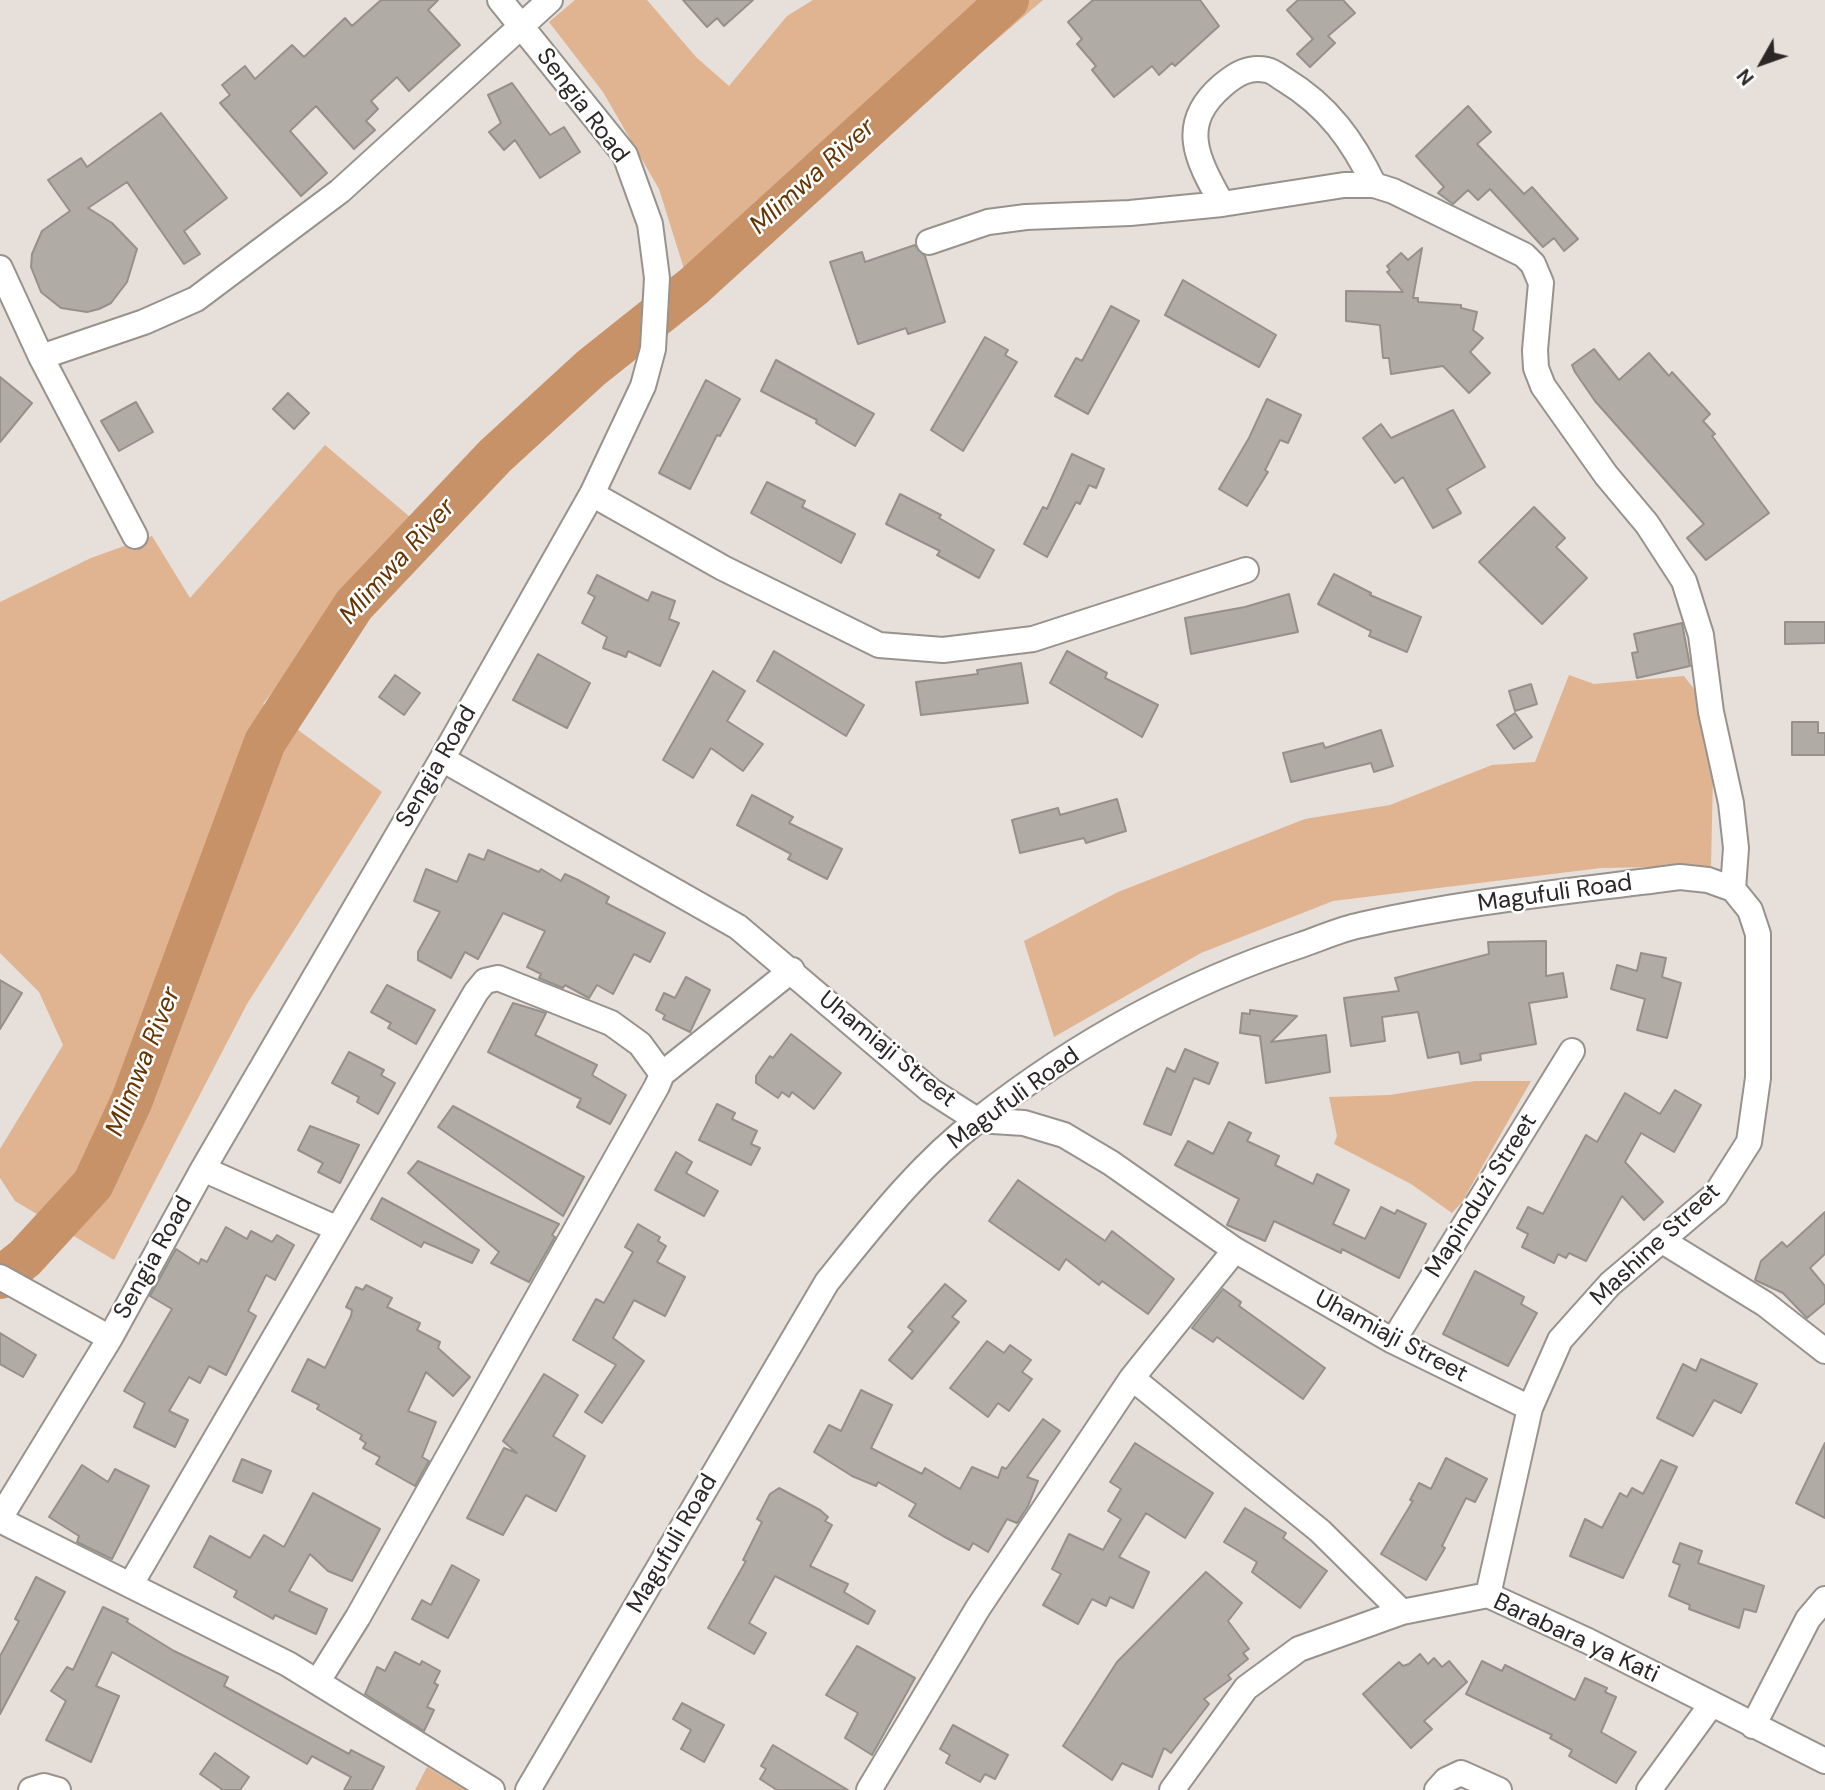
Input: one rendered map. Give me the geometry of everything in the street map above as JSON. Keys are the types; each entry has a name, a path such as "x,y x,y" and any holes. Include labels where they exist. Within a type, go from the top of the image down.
{"street":[{"name":"Sengia Road","path":"0,1519 110,1338 203,1169 442,759 592,494 643,386 653,349 657,278 650,224 625,155 500,0"},
{"path":"41,357 144,322 196,299 340,191 550,0"},
{"path":"1222,204 1202,169 1196,148 1197,113 1216,91 1239,71 1268,69 1306,92 1331,115 1356,147 1374,186"},
{"path":"929,243 988,222 1222,204 1344,185 1374,186 1508,244 1533,264 1541,283 1535,350 1536,369 1543,386 1605,475 1647,524 1684,581 1701,635 1711,712 1731,803 1736,848 1733,888"},
{"path":"0,268 41,357 135,536"},
{"path":"592,494 723,568 879,645 943,650 1033,639 1246,570"},
{"name":"Uhamiaji Street","path":"442,759 738,927 792,970 930,1090 977,1120 1024,1123 1064,1135 1111,1163 1235,1250 1393,1341 1530,1408"},
{"name":"Magufuli Road","path":"528,1790 827,1282 905,1189 977,1120 1138,1014 1239,965 1360,925 1497,900 1680,877 1707,880 1733,888"},
{"name":"Mashine Street","path":"1488,1595 1530,1408 1560,1340 1610,1284 1716,1194 1749,1142 1759,1078 1758,934 1750,909 1733,888"},
{"path":"318,1681 358,1617 662,1074 792,970"},
{"path":"131,1584 465,1006 485,981 498,978 611,1023 640,1044 662,1074"},
{"name":"Mapinduzi Street","path":"1393,1341 1572,1051"},
{"path":"203,1169 338,1229"},
{"path":"1661,1240 1765,1304 1825,1351"},
{"path":"869,1790 978,1608 1132,1378 1235,1250"},
{"path":"0,1277 110,1338"},
{"path":"1132,1378 1320,1531 1402,1612"},
{"path":"0,1519 318,1681 492,1790"},
{"name":"Barabara ya Kati","path":"1172,1790 1246,1688 1299,1648 1402,1612 1488,1595 1588,1641 1825,1762"},
{"path":"1753,1726 1808,1619 1825,1599"},
{"path":"1649,1790 1711,1705"},
{"path":"1437,1790 1447,1780 1461,1773 1499,1790"},
{"path":"32,1790 44,1786 58,1790"}],"shaded area":[{"path":"575,0 647,0 696,57 729,86 787,16 813,0 1043,0 934,93 696,307 659,189 603,92 549,22"},
{"path":"325,445 410,517 263,704 382,792 247,1004 114,1260 15,1201 0,1178 0,1149 63,1045 39,992 0,953 0,602 91,558 152,536 190,598"},
{"path":"1569,675 1594,684 1684,676 1697,693 1713,775 1711,866 1601,868 1333,901 1201,953 1054,1037 1024,941 1118,892 1305,819 1390,805 1492,765 1535,762"},
{"path":"1475,1081 1531,1081 1462,1202 1452,1213 1411,1184 1334,1144 1337,1136 1329,1097 1390,1095"},
{"path":"427,1767 466,1790 415,1790"}],"building":[{"path":"381,0 438,0 428,10 460,45 409,91 397,77 371,101 378,109 366,121 375,130 354,149 316,106 290,131 327,173 301,196 220,103 230,95 222,85 245,66 255,79 292,45 304,57 345,18 352,26"},
{"path":"683,0 753,0 724,26 717,18 707,27"},
{"path":"1093,0 1200,0 1219,26 1175,66 1172,63 1159,75 1152,66 1114,97 1092,70 1096,66 1077,44 1082,39 1068,22"},
{"path":"1298,0 1343,0 1355,13 1328,36 1335,43 1310,67 1297,54 1313,39 1287,10"},
{"path":"512,83 550,135 564,127 580,152 540,178 515,140 504,150 489,132 501,123 488,95"},
{"path":"1468,106 1491,132 1477,144 1524,194 1532,187 1578,239 1564,251 1554,238 1543,247 1490,189 1478,200 1468,190 1453,204 1438,193 1444,187 1416,156"},
{"path":"161,113 227,198 184,231 200,254 184,264 127,182 88,208 112,223 137,249 127,282 111,303 99,309 87,312 61,308 41,292 31,267 32,254 42,231 70,211 48,180 81,158 87,167"},
{"path":"915,245 925,256 945,322 908,334 906,328 858,344 830,262 862,252 865,262"},
{"path":"1422,248 1413,298 1418,298 1418,302 1461,305 1461,308 1477,312 1473,330 1483,338 1470,352 1490,373 1469,393 1443,366 1391,374 1389,358 1383,358 1380,325 1346,321 1346,291 1403,292 1387,272 1390,270 1387,266 1401,253 1408,260"},
{"path":"1183,280 1276,335 1259,367 1165,315"},
{"path":"1111,306 1139,321 1088,414 1055,396 1076,358 1082,361"},
{"path":"985,337 1008,350 1005,355 1017,362 963,451 931,430"},
{"path":"1594,349 1619,380 1649,353 1669,376 1672,372 1710,414 1703,421 1715,434 1712,436 1769,513 1706,560 1687,538 1704,524 1595,401 1575,372 1572,365"},
{"path":"776,360 874,414 855,446 816,423 817,420 761,391"},
{"path":"0,377 32,403 0,442"},
{"path":"706,380 740,399 720,436 717,435 690,489 659,473"},
{"path":"288,393 309,413 294,429 273,409"},
{"path":"1267,399 1301,415 1288,443 1280,440 1265,470 1268,472 1247,506 1219,489 1249,438"},
{"path":"136,402 153,432 119,451 101,421"},
{"path":"1453,410 1485,467 1447,489 1461,513 1433,528 1403,477 1395,483 1363,438 1381,424 1391,438"},
{"path":"1072,454 1104,469 1096,488 1089,485 1080,504 1076,502 1047,557 1024,544 1043,507 1047,509"},
{"path":"767,482 805,501 802,507 855,534 841,563 751,513"},
{"path":"900,494 941,515 939,518 994,550 979,578 937,555 940,551 886,524"},
{"path":"1534,507 1565,538 1556,547 1587,578 1542,624 1479,562"},
{"path":"1334,574 1371,593 1370,595 1421,617 1407,652 1369,636 1371,631 1318,604"},
{"path":"597,575 648,601 652,592 675,601 669,619 679,623 660,666 628,651 626,657 603,648 607,637 582,623 595,597 588,593"},
{"path":"1289,594 1298,632 1191,654 1185,618 1245,607"},
{"path":"1785,622 1825,622 1825,643 1785,644"},
{"path":"1682,623 1690,666 1637,678 1632,653 1638,652 1634,634"},
{"path":"774,651 864,705 846,736 757,681"},
{"path":"1067,651 1107,673 1105,678 1158,705 1142,737 1050,683"},
{"path":"538,654 590,683 567,728 513,700"},
{"path":"1021,663 1028,703 921,715 916,682 978,674 977,670"},
{"path":"713,671 745,691 727,721 763,744 743,771 711,748 693,778 663,760"},
{"path":"395,675 420,693 404,715 379,697"},
{"path":"1531,684 1537,704 1515,711 1509,691"},
{"path":"1515,713 1532,737 1514,749 1497,725"},
{"path":"1792,722 1818,722 1818,733 1825,733 1825,755 1792,755"},
{"path":"1381,730 1393,766 1374,772 1371,763 1291,782 1283,753 1323,743 1325,748"},
{"path":"752,795 793,817 789,823 842,849 827,879 788,859 791,854 737,825"},
{"path":"1117,799 1126,831 1086,843 1084,838 1020,853 1012,820 1058,808 1060,815"},
{"path":"488,850 539,872 541,869 561,881 565,874 578,880 609,897 606,903 665,933 650,962 634,954 613,994 597,985 589,998 565,985 563,988 539,978 541,974 527,967 545,931 503,913 478,959 465,952 451,978 418,960 418,952 440,912 414,901 426,869 457,882 469,854 484,860"},
{"path":"1546,941 1546,976 1563,973 1567,997 1529,1003 1536,1044 1480,1054 1481,1060 1461,1064 1459,1052 1428,1058 1418,1012 1382,1017 1385,1041 1351,1046 1344,998 1399,991 1395,978 1489,954 1488,942"},
{"path":"1641,953 1666,958 1662,977 1681,983 1667,1038 1637,1030 1645,999 1611,989 1617,965 1637,971"},
{"path":"686,977 710,990 690,1032 663,1019 665,1015 656,1010 664,993 675,998"},
{"path":"0,980 22,993 0,1029"},
{"path":"387,985 435,1010 416,1044 388,1028 391,1023 371,1012"},
{"path":"513,1003 546,1013 535,1035 597,1065 592,1075 626,1095 610,1124 577,1107 581,1099 488,1052"},
{"path":"1250,1010 1297,1016 1271,1042 1326,1035 1330,1072 1266,1083 1260,1036 1240,1033 1242,1013 1250,1014"},
{"path":"791,1034 841,1073 814,1109 792,1092 789,1097 782,1092 778,1098 756,1083 756,1076 770,1056 773,1058"},
{"path":"1185,1049 1218,1063 1209,1084 1194,1078 1171,1135 1144,1124 1167,1068 1175,1072"},
{"path":"349,1052 384,1070 381,1075 395,1083 378,1114 357,1102 359,1097 332,1083"},
{"path":"1675,1090 1701,1105 1674,1152 1641,1133 1625,1162 1663,1202 1644,1220 1622,1196 1586,1261 1569,1253 1566,1258 1558,1254 1554,1263 1522,1247 1528,1234 1517,1228 1528,1207 1543,1214 1586,1135 1597,1142 1625,1093 1660,1114"},
{"path":"717,1104 735,1113 732,1119 757,1131 751,1144 760,1148 751,1165 699,1140"},
{"path":"453,1106 584,1177 563,1216 438,1127"},
{"path":"1229,1122 1251,1133 1247,1141 1279,1156 1275,1165 1313,1184 1317,1174 1349,1190 1333,1224 1365,1239 1381,1207 1395,1214 1397,1210 1426,1224 1399,1278 1342,1249 1341,1253 1274,1221 1265,1241 1227,1225 1239,1199 1175,1165 1188,1141 1213,1154"},
{"path":"310,1126 359,1145 340,1183 318,1172 323,1163 298,1150"},
{"path":"676,1152 692,1162 686,1173 718,1191 704,1216 655,1190"},
{"path":"418,1161 559,1224 552,1235 555,1237 529,1282 491,1263 499,1252 408,1173"},
{"path":"1018,1180 1105,1241 1112,1231 1174,1279 1148,1314 1102,1281 1099,1285 1066,1259 1059,1270 989,1221"},
{"path":"382,1198 479,1250 472,1263 424,1242 421,1247 371,1219"},
{"path":"1825,1212 1825,1254 1810,1268 1825,1286 1825,1303 1807,1318 1783,1293 1755,1280 1761,1261 1782,1242 1787,1247"},
{"path":"638,1224 660,1237 658,1241 666,1246 657,1262 685,1277 665,1316 634,1300 613,1338 644,1361 602,1423 585,1412 616,1365 573,1340 596,1299 604,1303 633,1252 625,1247"},
{"path":"226,1227 247,1239 251,1231 272,1242 277,1235 294,1245 275,1280 266,1275 248,1311 256,1316 226,1375 209,1366 200,1383 189,1377 169,1411 188,1420 175,1447 134,1427 145,1403 124,1391 172,1309 150,1296 176,1249 199,1264 201,1259 207,1262"},
{"path":"1475,1271 1524,1297 1521,1304 1537,1313 1508,1366 1443,1334"},
{"path":"945,1284 966,1301 952,1317 959,1322 912,1379 889,1360 913,1331 908,1327"},
{"path":"366,1285 392,1298 387,1307 420,1323 417,1330 440,1342 438,1348 470,1377 453,1396 426,1372 408,1411 436,1422 422,1457 429,1461 415,1486 376,1464 380,1457 363,1448 366,1443 360,1439 362,1435 317,1409 319,1405 292,1391 308,1359 325,1368 351,1316 352,1310 346,1307 356,1287 363,1290"},
{"path":"1223,1289 1241,1302 1239,1306 1325,1368 1303,1399 1217,1337 1213,1342 1192,1328"},
{"path":"0,1333 36,1355 23,1377 0,1364"},
{"path":"987,1341 1004,1353 1010,1345 1031,1360 1022,1372 1032,1379 1009,1411 998,1403 988,1417 950,1388"},
{"path":"1701,1359 1757,1384 1741,1413 1714,1400 1693,1436 1657,1418 1683,1364 1696,1371"},
{"path":"544,1374 578,1395 553,1436 585,1456 556,1511 526,1495 503,1535 467,1518 504,1448 517,1453 503,1441"},
{"path":"861,1390 892,1405 871,1448 922,1474 925,1468 960,1489 972,1467 998,1478 1002,1467 1006,1469 1043,1419 1060,1431 1027,1477 1038,1481 1028,1506 1017,1523 1007,1519 988,1552 973,1543 969,1550 943,1536 909,1516 916,1504 878,1482 876,1486 852,1476 814,1452 829,1425 841,1431"},
{"path":"1135,1443 1213,1493 1185,1538 1146,1513 1119,1557 1149,1572 1133,1608 1110,1597 1106,1606 1092,1599 1078,1624 1043,1605 1061,1574 1052,1569 1069,1534 1103,1550 1121,1519 1108,1511 1121,1489 1110,1482"},
{"path":"1825,1443 1825,1518 1796,1503"},
{"path":"1446,1458 1487,1479 1475,1502 1466,1498 1442,1546 1445,1548 1426,1580 1381,1554 1413,1501 1410,1500 1419,1483 1431,1489"},
{"path":"242,1459 271,1471 262,1493 233,1481"},
{"path":"1661,1460 1677,1467 1623,1578 1570,1556 1585,1519 1602,1528 1620,1493 1627,1497 1632,1488 1643,1494"},
{"path":"82,1465 108,1482 115,1469 149,1486 112,1559 77,1542 79,1536 49,1517"},
{"path":"779,1488 820,1510 828,1517 825,1521 832,1525 810,1566 848,1584 844,1592 875,1611 868,1624 775,1576 749,1623 766,1633 754,1654 708,1628 746,1561 743,1560 762,1522 757,1519 770,1494"},
{"path":"313,1493 380,1529 352,1581 328,1571 310,1554 289,1591 327,1609 316,1634 275,1615 273,1619 234,1597 237,1591 194,1567 210,1536 250,1558 264,1535 284,1547"},
{"path":"1245,1508 1286,1533 1283,1538 1327,1571 1300,1608 1252,1572 1257,1562 1224,1542"},
{"path":"1680,1543 1702,1551 1698,1563 1764,1586 1756,1612 1744,1609 1739,1628 1689,1609 1690,1605 1669,1596 1680,1565 1673,1562"},
{"path":"452,1565 479,1580 448,1638 412,1619 422,1600 431,1605"},
{"path":"1206,1572 1242,1603 1228,1621 1249,1649 1243,1653 1248,1659 1228,1675 1231,1679 1204,1699 1209,1704 1171,1753 1164,1748 1152,1777 1122,1763 1112,1780 1063,1746 1117,1662"},
{"path":"36,1577 65,1592 0,1714 0,1656 19,1621 15,1619"},
{"path":"103,1607 128,1619 127,1622 174,1651 228,1677 224,1686 349,1754 351,1750 384,1767 372,1790 344,1790 351,1777 312,1756 307,1764 112,1652 96,1686 119,1696 91,1762 46,1740 66,1701 51,1691 67,1667 73,1670"},
{"path":"857,1646 915,1678 872,1755 845,1738 858,1713 826,1695"},
{"path":"395,1652 420,1665 422,1661 440,1671 434,1683 438,1685 427,1707 434,1710 424,1731 365,1694 377,1667 385,1671"},
{"path":"1420,1654 1428,1664 1434,1658 1442,1667 1449,1661 1467,1682 1424,1721 1432,1729 1411,1748 1363,1694 1399,1662 1403,1666 1409,1664"},
{"path":"1482,1661 1502,1671 1505,1665 1575,1700 1585,1678 1607,1688 1605,1692 1616,1697 1601,1732 1636,1752 1616,1783 1569,1756 1572,1750 1550,1738 1552,1735 1466,1694"},
{"path":"682,1703 724,1725 704,1762 681,1749 691,1730 673,1719"},
{"path":"953,1725 1008,1755 995,1779 985,1774 980,1782 946,1763 950,1755 940,1749"},
{"path":"773,1745 848,1790 777,1790 760,1779 766,1769 761,1766"},
{"path":"215,1753 249,1777 240,1790 223,1790 200,1774"}],"waterway":[{"name":"Mlimwa River","path":"0,1278 25,1258 93,1184 132,1100 265,742 354,605 495,456 591,368 694,286 1008,0"}]}
